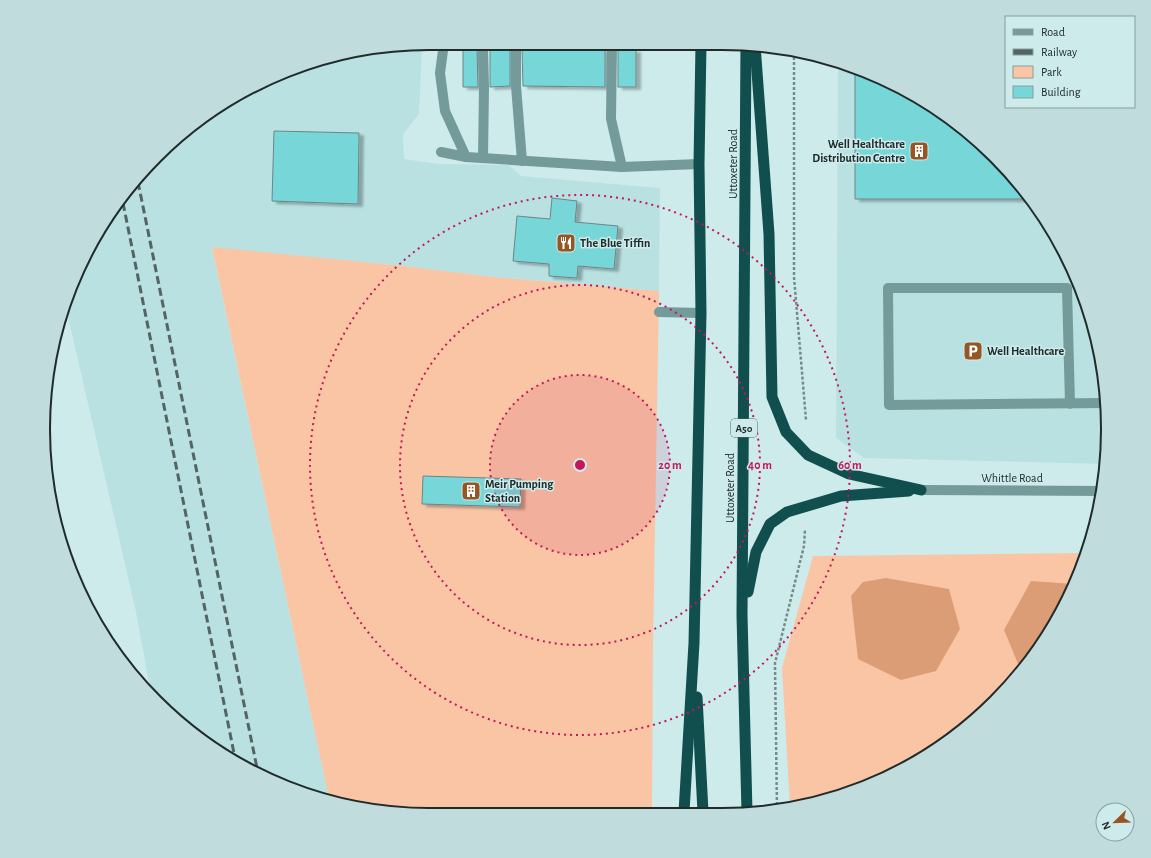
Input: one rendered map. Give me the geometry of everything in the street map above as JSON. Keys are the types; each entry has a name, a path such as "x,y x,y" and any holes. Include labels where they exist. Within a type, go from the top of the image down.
{"highway":[{"path":"684,808 694,643 701,313 699,164 701,50"},
{"name":"Uttoxeter Road","path":"746,51 742,615 747,807"},
{"path":"755,52 769,234 772,397 786,432 808,455 849,474 921,490"},
{"path":"742,615 756,552 770,524 787,512 841,496 921,490"},
{"path":"694,643 703,808"}],"street":[{"path":"443,50 440,73 445,110 466,157"},
{"path":"483,50 483,158"},
{"path":"516,50 516,86 522,161"},
{"path":"612,50 611,119 622,167"},
{"path":"441,152 466,157 622,167 699,164"},
{"path":"1070,404 1067,288 888,288 889,405 1070,404 1100,403"},
{"path":"659,312 701,313"},
{"name":"Whittle Road","path":"921,490 1096,492"}],"shaded area":[{"path":"422,50 419,114 403,134 404,159 439,164 509,165 521,176 660,188 659,291 493,277 404,266 212,248 328,794 284,779 239,757 198,730 161,697 149,685 136,612 68,315 89,261 114,218 144,179 179,144 198,128 239,101 261,89 307,70 355,57 380,53"},
{"path":"838,68 890,89 933,114 953,128 990,161 1023,198 1037,218 1062,261 1081,307 1094,355 1098,380 1101,429 1099,464 864,458 836,438"},
{"path":"886,578 949,589 960,629 936,671 901,680 858,659 851,596 863,582"},
{"path":"1031,581 1068,584 1062,597 1037,640 1019,665 1004,630"}],"green space":[{"name":"Meir Pumping Station","path":"212,247 404,266 493,277 659,291 653,646 652,808 404,807 355,801 328,794"},
{"path":"1080,553 1062,597 1037,640 1007,679 972,714 933,744 890,769 844,788 790,802 782,668 813,556"}],"building":[{"path":"463,50 477,50 478,87 463,87"},
{"path":"490,50 510,50 510,86 490,87"},
{"path":"522,50 605,50 605,87 523,86"},
{"path":"618,50 636,50 636,87 618,87"},
{"name":"Well Healthcare Distribution Centre","path":"855,74 890,89 912,101 953,128 990,161 1024,199 855,199"},
{"path":"274,131 359,133 358,204 272,201"},
{"name":"The Blue Tiffin","path":"552,198 577,201 575,222 618,226 614,269 578,266 577,278 549,276 549,264 513,261 517,216 550,219"},
{"name":"Meir Pumping Station","path":"423,476 521,479 520,507 422,504"}],"railway":[{"path":"139,185 257,767"},
{"path":"123,205 234,754"}],"place":[{"name":"Well Healthcare Distribution Centre","path":"919,151"},
{"name":"The Blue Tiffin","path":"566,243"},
{"name":"Well Healthcare","path":"973,351"},
{"name":"Meir Pumping Station","path":"471,491"}]}
